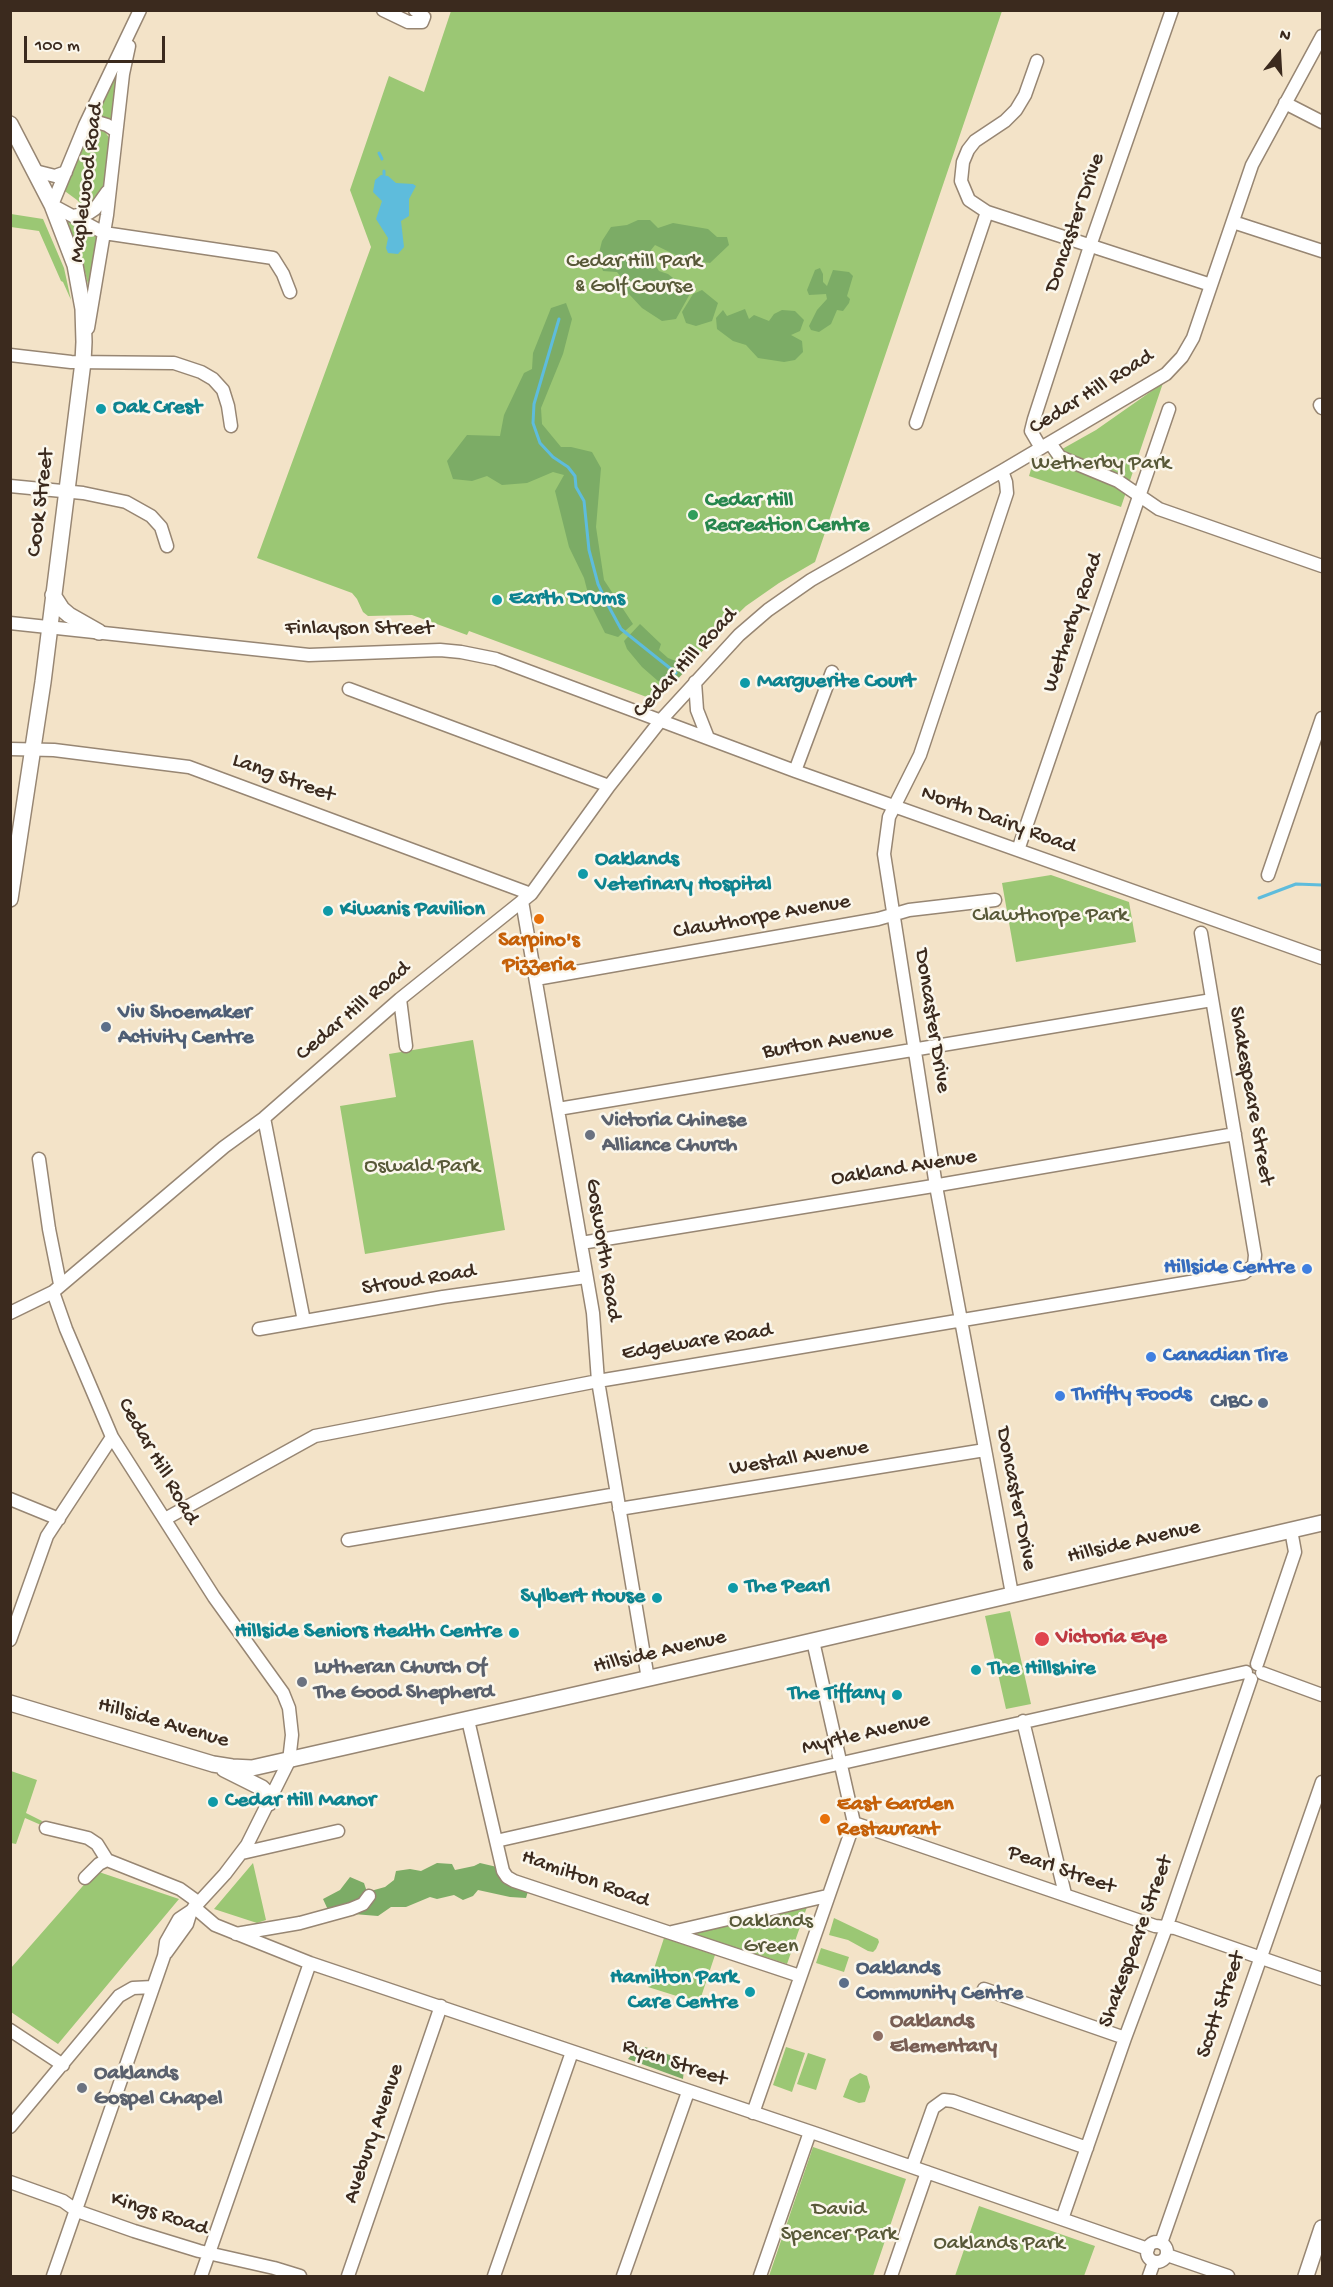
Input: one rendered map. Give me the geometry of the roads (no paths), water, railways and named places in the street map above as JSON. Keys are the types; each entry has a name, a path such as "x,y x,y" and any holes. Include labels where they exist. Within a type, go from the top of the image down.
{"main road":[{"name":"Cook Street","path":"10,124 52,205 75,265 83,309 83,362 50,628 10,899"},
{"path":"53,595 69,615 99,632"},
{"name":"Hillside Avenue","path":"10,1703 213,1764 252,1768 1323,1523"},
{"path":"213,1764 262,1788 268,1803"},
{"path":"1306,2277 1323,2228"}],"street":[{"name":"Maplewood Road","path":"52,205 85,125 141,10"},
{"name":"Maplewood Road","path":"83,362 107,215 123,74 141,10"},
{"path":"383,10 408,22 422,22 424,17 415,10"},
{"name":"Doncaster Drive","path":"1046,446 1032,435 1031,426 1090,246 1172,10"},
{"name":"Cedar Hill Road","path":"53,2277 164,1956 166,1942 182,1916 225,1874 242,1853 289,1761 292,1743 289,1708 283,1693 219,1604 112,1437 66,1329 57,1288 224,1147 264,1118 400,999 526,897 609,786 662,720 739,635 768,610 796,590 1166,374 1182,357 1193,338 1252,165 1323,36"},
{"path":"1037,61 1025,95 1016,110 1005,121 975,141 963,162 961,181 969,200 987,212 1211,285"},
{"path":"1285,103 1323,122"},
{"path":"85,125 97,123 107,125 116,132"},
{"path":"35,171 54,176 66,172"},
{"path":"73,216 89,213 95,209 110,186"},
{"path":"52,205 104,233 273,258 284,274 290,292"},
{"path":"916,423 987,212"},
{"path":"107,215 114,226 128,237"},
{"path":"1233,222 1323,251"},
{"path":"10,355 83,362 174,363 201,372 213,379 223,390 231,426"},
{"name":"Wetherby Road","path":"1018,850 1169,409"},
{"path":"1046,446 1060,457 1104,474 1168,513 1323,566"},
{"name":"Doncaster Drive","path":"1002,471 1007,493 920,754 893,806 886,826 884,854 936,1185 1012,1594"},
{"path":"10,486 110,497 139,507 161,528 167,546"},
{"name":"Finlayson Street","path":"10,622 309,655 420,650 461,652 508,663 662,720"},
{"path":"795,771 832,672"},
{"path":"695,682 697,711 708,738"},
{"path":"349,689 609,786"},
{"path":"1268,875 1323,718"},
{"name":"North Dairy Road","path":"662,720 795,771 1323,958"},
{"name":"Lang Street","path":"10,749 54,750 189,767 526,897"},
{"name":"Gosworth Road","path":"526,897 536,979 593,1313 598,1381 648,1679"},
{"name":"Clawthorpe Avenue","path":"536,979 866,921 894,914 995,900"},
{"name":"Shakespeare Street","path":"1201,933 1256,1255 1254,1266"},
{"path":"400,999 406,1046"},
{"name":"Burton Avenue","path":"558,1109 1212,1000"},
{"path":"264,1118 304,1321"},
{"name":"Oakland Avenue","path":"581,1243 1235,1134"},
{"path":"10,1313 57,1288 39,1159"},
{"name":"Edgeware Road","path":"165,1519 315,1436 598,1381 1244,1273 1254,1266"},
{"name":"Stroud Road","path":"259,1329 586,1276"},
{"path":"10,1640 47,1536 112,1437"},
{"name":"Westall Avenue","path":"619,1509 985,1450"},
{"path":"348,1540 616,1494"},
{"path":"10,1499 59,1519"},
{"name":"Shakespeare Street","path":"1062,2219 1125,2038 1167,1928 1295,1552 1291,1530"},
{"path":"753,2113 854,1823 813,1641"},
{"path":"1254,1672 1323,1695"},
{"name":"Myrtle Avenue","path":"496,1841 1023,1721 1254,1672"},
{"name":"Hamilton Road","path":"468,1720 503,1871 507,1877 800,1976"},
{"path":"1023,1721 1065,1894"},
{"name":"Scott Street","path":"1161,2243 1323,1782"},
{"name":"Pearl Street","path":"854,1823 1155,1926 1175,1928 1323,1979"},
{"name":"Ryan Street","path":"46,1828 93,1840 107,1860 180,1889 194,1906 215,1924 310,1963 1148,2249"},
{"path":"242,1853 338,1831"},
{"path":"84,1878 107,1860"},
{"path":"235,1934 300,1923 351,1909 363,1904 369,1896"},
{"path":"671,1932 828,1896"},
{"path":"201,2277 310,1963"},
{"path":"10,2127 120,1996 133,1988 153,1987"},
{"path":"984,1989 1125,2038"},
{"name":"Avebury Avenue","path":"348,2277 441,2006"},
{"path":"10,2030 63,2065"},
{"path":"495,2277 572,2052"},
{"path":"623,2277 688,2092"},
{"path":"912,2167 933,2108 944,2100 953,2101 1087,2148"},
{"path":"760,2277 810,2132"},
{"path":"891,2277 927,2172"},
{"name":"Kings Road","path":"10,2182 63,2201 76,2211 134,2231 300,2277"},
{"path":"1153,2243 1161,2243 1166,2248 1167,2255 1162,2262 1154,2262 1148,2257 1148,2249 1153,2243"},
{"path":"1167,2255 1228,2277"},
{"path":"1149,2277 1154,2262"}],"water":[{"path":"381,175 388,176 396,183 416,186 409,199 409,216 401,221 404,247 398,254 388,253 386,248 388,238 376,219 382,201 373,192 375,180"}],"waterway":[{"path":"379,153 382,159"},
{"path":"559,319 534,404 533,423 540,443 575,476 576,487 584,501 589,550 598,584 621,629 676,673"},
{"path":"1259,898 1296,884 1322,885"}],"place":[{"name":"Oak Crest","path":"101,409"},
{"name":"Cedar Hill Recreation Centre","path":"693,515"},
{"name":"Earth Drums","path":"497,600"},
{"name":"Marguerite Court","path":"745,683"},
{"name":"Oaklands Veterinary Hospital","path":"583,874"},
{"name":"Kiwanis Pavilion","path":"328,911"},
{"name":"Sarpino's Pizzeria","path":"539,919"},
{"name":"Viv Shoemaker Activity Centre","path":"106,1027"},
{"name":"Victoria Chinese Alliance Church","path":"590,1135"},
{"name":"Hillside Centre","path":"1307,1269"},
{"name":"Canadian Tire","path":"1151,1357"},
{"name":"Thrifty Foods","path":"1060,1396"},
{"name":"CIBC","path":"1263,1403"},
{"name":"The Pearl","path":"733,1588"},
{"name":"Sylbert House","path":"657,1598"},
{"name":"Hillside Seniors Health Centre","path":"514,1633"},
{"name":"Victoria Eye","path":"1042,1639"},
{"name":"The Hillshire","path":"976,1670"},
{"name":"Lutheran Church Of The Good Shepherd","path":"302,1682"},
{"name":"The Tiffany","path":"897,1695"},
{"name":"Cedar Hill Manor","path":"213,1802"},
{"name":"East Garden Restaurant","path":"825,1819"},
{"name":"Oaklands Community Centre","path":"844,1983"},
{"name":"Hamilton Park Care Centre","path":"750,1992"},
{"name":"Oaklands Elementary","path":"878,2036"},
{"name":"Oaklands Gospel Chapel","path":"82,2088"}],"park label":[{"name":"Cedar Hill Park & Golf Course","path":"634,276"},
{"name":"Wetherby Park","path":"1101,465"},
{"name":"Clawthorpe Park","path":"1050,917"},
{"name":"Oswald Park","path":"422,1168"},
{"name":"Oaklands Green","path":"771,1936"},
{"name":"David Spencer Park","path":"839,2224"},
{"name":"Oaklands Park","path":"999,2245"}]}
